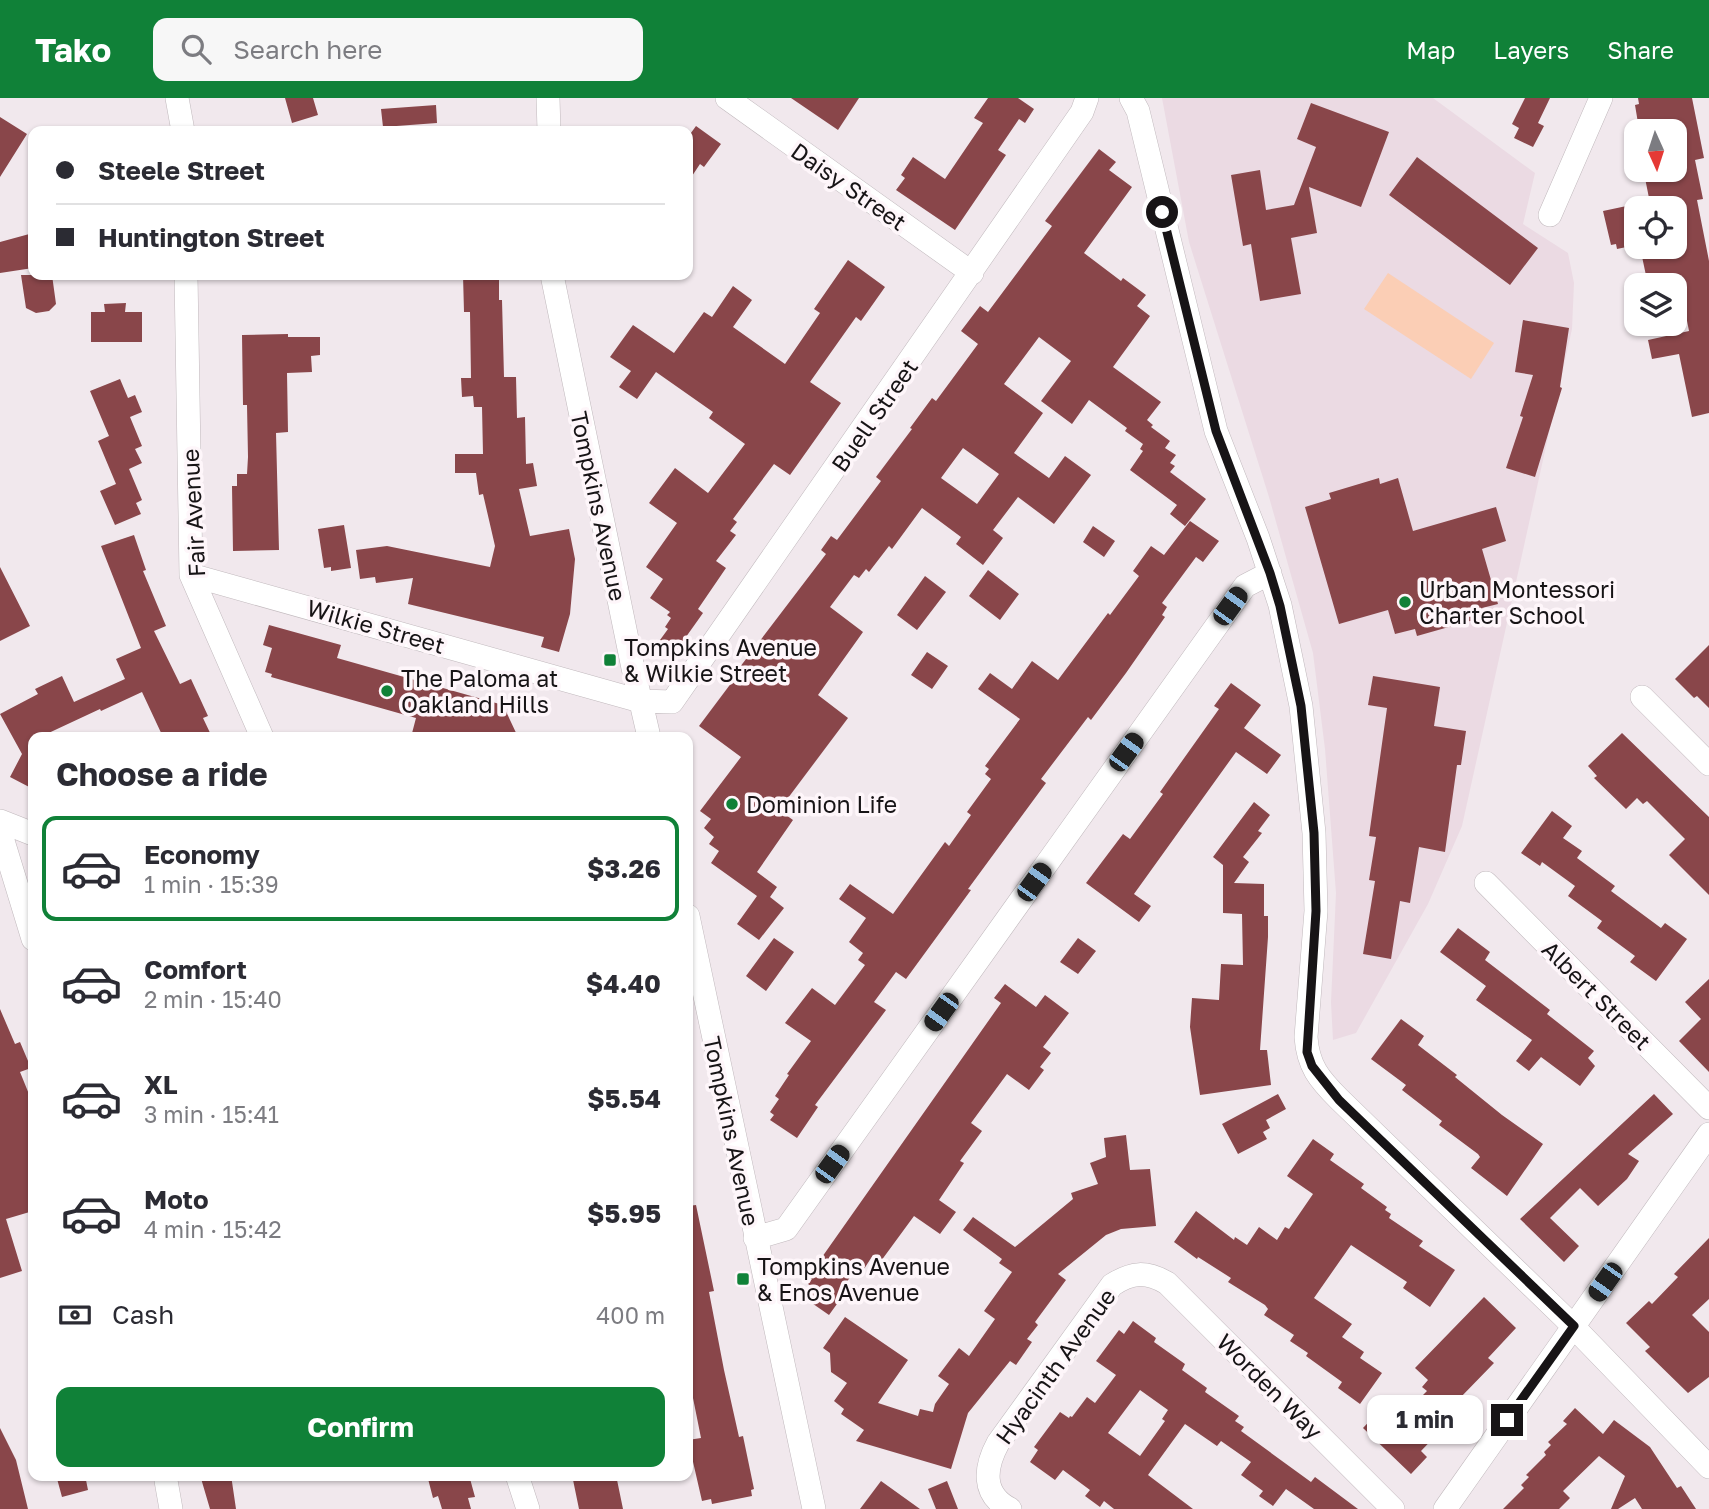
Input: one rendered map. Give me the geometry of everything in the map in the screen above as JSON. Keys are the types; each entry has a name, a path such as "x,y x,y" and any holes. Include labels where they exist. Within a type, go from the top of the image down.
{"street":[{"path":"177,98 182,126"},
{"path":"548,98 548,126"},
{"name":"Daisy Street","path":"727,98 972,273"},
{"name":"Buell Street","path":"640,701 672,702 972,273 1082,112 1087,98"},
{"path":"1131,98 1138,111 1216,431 1270,573 1280,606 1301,706 1310,772 1314,833 1316,911 1306,1037 1312,1066 1339,1100 1574,1326 1709,1467"},
{"path":"1550,215 1601,98"},
{"name":"Fair Avenue","path":"186,280 191,575 260,732"},
{"name":"Tompkins Avenue","path":"553,280 648,732"},
{"path":"755,1238 786,1229 1245,586 1270,573"},
{"name":"Wilkie Street","path":"191,575 640,701"},
{"path":"1642,697 1709,764"},
{"path":"0,821 28,832"},
{"path":"0,831 28,923"},
{"name":"Albert Street","path":"1486,883 1709,1108"},
{"name":"Tompkins Avenue","path":"693,940 814,1509"},
{"path":"1445,1509 1709,1134"},
{"name":"Hyacinth Avenue","path":"1010,1509 1003,1505 988,1485 988,1462 998,1443 1112,1285 1125,1276 1141,1273"},
{"name":"Worden Way","path":"1141,1273 1155,1276 1167,1283 1394,1509"},
{"path":"166,1481 171,1509"},
{"path":"519,1481 528,1509"}],"shaded area":[{"name":"Urban Montessori Charter School","path":"1162,98 1433,98 1535,173 1523,224 1568,253 1574,283 1572,329 1462,826 1428,904 1356,1033 1333,1040 1331,1002 1336,893 1325,749 1313,653 1269,497 1189,242"},
{"path":"1388,273 1494,343 1471,379 1364,309"}],"building":[{"path":"285,98 313,98 318,115 292,123"},
{"path":"791,98 859,98 838,130"},
{"path":"988,98 1018,98 1034,109 1025,123 1019,119 998,150 1006,155 955,230 896,190 905,178 901,175 913,157 945,179 983,123 974,118"},
{"path":"1525,98 1550,98 1538,123 1544,126 1533,147 1514,138 1519,128 1512,124"},
{"path":"1638,98 1692,98 1704,158 1695,160 1703,199 1697,200 1709,261 1709,413 1692,417 1679,354 1652,359 1648,340 1666,336 1687,336 1687,273 1645,273 1643,259 1687,259 1687,196 1649,196 1646,182 1687,182 1687,119 1637,119 1635,105 1639,104"},
{"path":"1311,103 1389,132 1361,207 1309,187 1317,233 1291,238 1301,294 1260,301 1251,244 1243,246 1231,175 1260,170 1266,210 1294,205 1316,147 1297,139"},
{"path":"436,105 437,123 383,126 381,109"},
{"path":"0,117 27,134 0,177"},
{"path":"696,126 721,144 704,167 700,164 693,174 693,130"},
{"path":"1099,149 1116,162 1109,170 1132,187 1084,253 1121,281 1123,278 1146,295 1137,306 1150,316 1113,367 1161,402 1147,420 1153,425 1151,427 1170,441 1165,448 1176,455 1170,463 1175,466 1170,472 1206,499 1185,526 1170,514 1177,505 1130,470 1143,451 1140,449 1143,444 1125,431 1127,428 1089,400 1072,424 1041,401 1071,361 1039,337 1004,384 1043,413 1014,453 1049,478 1065,456 1091,475 1054,524 1018,497 993,530 1003,538 983,565 956,544 961,537 922,508 892,549 889,546 869,572 866,569 859,578 854,575 830,607 863,632 818,695 848,718 779,810 793,820 757,872 777,887 770,897 784,908 759,940 737,924 757,896 711,863 719,851 709,844 714,837 704,828 711,819 700,811 741,757 699,726 732,682 730,680 826,554 821,550 831,536 837,540 881,481 876,477 912,429 910,428 932,398 936,401 978,344 961,331 980,306 988,312 1052,226 1045,221","holes":["963,448 999,474 977,504 941,478"]},
{"path":"1417,157 1538,248 1510,285 1389,195"},
{"path":"1624,207 1624,248 1617,249 1616,244 1611,245 1603,211"},
{"path":"28,234 28,269 0,273 0,242"},
{"path":"848,260 885,287 861,321 856,317 810,382 841,403 790,475 774,464 733,519 737,522 730,531 736,535 716,561 726,568 698,609 703,613 676,651 660,640 668,629 665,627 671,618 667,615 670,612 650,598 663,579 646,567 677,523 649,503 675,468 708,493 745,444 709,418 713,412 656,372 637,399 619,387 631,371 610,357 633,325 674,353 704,312 712,317 733,286 752,300 733,327 785,364 820,313 814,309"},
{"path":"21,275 28,275 28,280 53,280 56,304 49,311 36,313 26,308"},
{"path":"463,280 499,280 504,377 516,377 517,418 525,417 526,464 533,463 537,486 519,489 530,536 569,529 575,559 570,614 559,652 541,647 544,637 408,604 413,578 376,583 375,577 360,579 356,550 387,546 490,567 495,546 483,494 479,495 476,473 455,473 455,454 483,454 482,407 474,407 473,396 462,397 461,378 471,378 470,312 464,312"},
{"path":"126,303 125,312 142,312 142,342 91,342 91,312 105,312 104,304"},
{"path":"1523,320 1569,328 1560,387 1562,388 1535,477 1506,468 1523,417 1520,416 1533,375 1515,372"},
{"path":"288,334 288,337 320,337 320,355 311,356 312,372 287,373 288,432 276,433 279,550 233,551 232,486 237,486 237,474 247,474 248,457 247,405 243,405 242,335"},
{"path":"120,379 128,398 135,395 142,412 130,417 142,446 135,449 142,463 129,469 142,500 136,503 141,514 115,525 100,491 116,484 98,441 109,436 90,391"},
{"path":"1379,478 1380,484 1398,478 1413,531 1496,507 1506,541 1482,549 1498,604 1482,608 1484,617 1417,636 1415,629 1395,634 1388,610 1339,624 1305,507 1331,499 1329,493"},
{"path":"1190,521 1219,541 1203,562 1196,557 1162,603 1167,607 1162,615 1165,617 1091,720 1088,717 1041,779 1046,783 906,979 896,972 874,1002 886,1010 815,1105 818,1107 797,1138 770,1120 774,1115 770,1112 779,1099 775,1096 811,1041 785,1023 812,988 835,1005 865,965 858,960 863,953 849,942 866,918 839,899 850,884 893,914 945,842 949,846 971,815 967,812 991,779 985,774 989,769 985,766 1020,719 978,689 990,673 1012,689 1032,661 1058,680 1139,576 1133,571 1151,546 1164,555"},
{"path":"344,525 351,568 331,571 331,567 324,568 318,529"},
{"path":"1093,526 1115,541 1104,557 1083,542"},
{"path":"134,535 146,570 143,571 166,626 154,631 180,684 191,679 208,716 203,718 210,732 161,732 142,692 51,732 28,732 28,786 10,777 22,754 0,714 38,694 35,689 62,676 74,702 125,679 116,659 141,648 101,546"},
{"path":"0,567 30,626 0,641"},
{"path":"988,570 1019,594 1000,620 969,596"},
{"path":"925,576 946,592 917,630 897,615"},
{"name":"The Paloma at Oakland Hills","path":"269,625 341,645 337,658 503,705 516,732 412,732 416,718 271,677 272,674 265,672 272,648 263,645"},
{"path":"1709,645 1709,708 1697,696 1694,698 1675,679"},
{"path":"927,652 948,666 932,689 911,675"},
{"path":"1373,676 1440,687 1434,726 1466,731 1461,765 1457,765 1445,852 1419,847 1410,903 1400,901 1391,959 1363,954 1375,881 1369,880 1376,837 1369,836 1387,708 1368,705"},
{"path":"1231,683 1261,705 1244,728 1281,755 1267,774 1236,752 1134,894 1151,906 1139,922 1086,883 1123,834 1130,839 1163,794 1160,792 1219,709 1214,706"},
{"path":"1622,733 1709,817 1709,895 1669,855 1685,839 1647,801 1643,804 1637,798 1626,809 1594,778 1597,776 1588,766"},
{"path":"1254,802 1270,815 1258,831 1262,833 1243,857 1249,862 1234,883 1264,884 1264,916 1268,916 1268,937 1260,1050 1267,1050 1271,1085 1200,1095 1190,1027 1192,998 1219,1000 1221,964 1243,965 1242,914 1223,913 1223,865 1213,857"},
{"path":"1552,811 1572,826 1563,838 1582,851 1577,858 1615,886 1611,891 1661,928 1665,923 1687,939 1656,981 1630,962 1635,956 1597,928 1602,921 1568,896 1575,886 1542,862 1540,866 1521,853"},
{"path":"1458,928 1490,952 1485,960 1550,1010 1547,1014 1594,1051 1588,1058 1595,1066 1580,1086 1541,1057 1529,1071 1516,1061 1532,1040 1476,1000 1486,986 1440,952"},
{"path":"774,938 794,952 766,991 746,976"},
{"path":"1078,938 1096,951 1078,974 1060,962"},
{"path":"1709,979 1709,1072 1679,1041 1701,1019 1685,1002"},
{"path":"1005,984 1036,1007 1045,995 1069,1013 1043,1047 1051,1053 1040,1067 1044,1070 1029,1090 1007,1074 971,1123 982,1131 960,1161 964,1163 939,1200 956,1212 940,1234 914,1216 881,1261 873,1255 864,1269 859,1265 838,1294 842,1297 829,1315 806,1299 814,1288 808,1284 812,1279 808,1277 1001,1003 994,998"},
{"path":"0,1009 15,1044 20,1042 28,1061 28,1069 20,1072 28,1092 28,1212 6,1219 22,1271 0,1278"},
{"path":"1401,1019 1424,1036 1418,1045 1502,1115 1543,1144 1507,1196 1471,1168 1480,1157 1478,1154 1439,1125 1442,1121 1402,1090 1406,1085 1371,1059"},
{"path":"1278,1094 1286,1109 1266,1120 1270,1128 1263,1132 1267,1139 1238,1154 1222,1124"},
{"path":"1654,1094 1673,1114 1628,1154 1639,1161 1627,1179 1598,1206 1580,1188 1550,1218 1579,1246 1564,1262 1520,1219"},
{"path":"1126,1135 1130,1170 1150,1169 1156,1226 1121,1229 1106,1235 1058,1274 1066,1280 1035,1322 1038,1325 1027,1339 1032,1342 1016,1365 1010,1361 968,1413 951,1469 856,1441 864,1430 841,1414 844,1409 834,1401 847,1383 831,1372 830,1353 823,1348 845,1317 908,1360 878,1403 918,1416 920,1409 933,1412 935,1404 949,1384 938,1376 959,1348 969,1356 995,1319 984,1311 1012,1272 999,1263 1002,1259 963,1230 973,1217 1015,1247 1073,1199 1071,1193 1098,1184 1090,1163 1106,1157 1104,1138"},
{"path":"1313,1139 1334,1154 1330,1160 1364,1184 1361,1188 1387,1207 1385,1210 1391,1214 1389,1218 1423,1241 1419,1246 1455,1270 1430,1307 1403,1288 1407,1282 1351,1245 1314,1298 1352,1324 1342,1337 1364,1352 1360,1358 1382,1373 1360,1404 1338,1388 1342,1382 1290,1341 1294,1335 1264,1315 1268,1309 1265,1305 1228,1282 1231,1278 1174,1242 1196,1211 1234,1240 1235,1237 1247,1245 1259,1227 1277,1240 1285,1227 1289,1229 1313,1194 1287,1176"},
{"path":"693,1205 696,1205 714,1291 709,1292 724,1370 739,1437 743,1436 754,1489 751,1490 752,1496 712,1504 711,1499 702,1501 693,1462 693,1439 701,1438 693,1398"},
{"path":"1709,1238 1709,1299 1692,1315 1709,1332 1709,1377 1688,1393 1645,1351 1650,1347 1626,1323 1649,1301 1652,1304 1678,1277 1674,1274"},
{"path":"1484,1297 1516,1328 1488,1358 1494,1363 1459,1399 1465,1405 1421,1451 1427,1457 1411,1474 1363,1428 1379,1411 1387,1419 1395,1411 1401,1417 1427,1391 1422,1387 1428,1380 1415,1368"},
{"path":"1133,1321 1156,1338 1154,1342 1185,1364 1182,1370 1207,1388 1205,1392 1239,1416 1235,1421 1244,1427 1241,1431 1311,1482 1315,1477 1358,1509 1314,1509 1286,1489 1273,1506 1259,1496 1263,1491 1241,1475 1251,1462 1221,1441 1217,1446 1185,1424 1148,1475 1193,1509 1114,1509 1104,1501 1100,1507 1085,1496 1090,1490 1063,1470 1055,1480 1030,1462 1038,1450 1034,1447 1060,1412 1069,1418 1087,1397 1095,1403 1116,1375 1096,1361 1119,1330 1124,1334","holes":["1140,1390 1168,1410 1162,1419 1165,1421 1140,1456 1108,1433"]},
{"path":"1575,1408 1603,1434 1614,1420 1650,1447 1677,1488 1681,1486 1696,1509 1642,1509 1635,1498 1618,1509 1611,1509 1625,1476 1599,1456 1563,1491 1570,1498 1559,1509 1503,1509 1524,1488 1521,1485 1529,1477 1526,1475 1546,1455 1544,1452 1551,1445 1548,1442 1567,1424 1563,1421"},
{"path":"0,1428 16,1460 28,1509 0,1509"},
{"path":"58,1481 86,1481 88,1490 62,1497"},
{"path":"202,1481 232,1481 236,1509 210,1509"},
{"path":"429,1481 471,1481 475,1497 468,1498 471,1509 442,1509 438,1496 433,1498"},
{"path":"573,1481 617,1481 623,1509 579,1509"},
{"path":"881,1481 920,1509 860,1509"},
{"path":"947,1481 958,1509 936,1509 928,1489"}],"place":[{"name":"Urban Montessori Charter School","path":"1405,602"},
{"name":"Tompkins Avenue & Wilkie Street","path":"610,660"},
{"name":"The Paloma at Oakland Hills","path":"387,691"},
{"name":"Dominion Life","path":"732,804"},
{"name":"Tompkins Avenue & Enos Avenue","path":"743,1279"}],"route":[{"path":"1162,212 1216,431 1270,573 1280,606 1301,706 1310,772 1316,911 1307,1052 1312,1066 1339,1100 1574,1326 1507,1420"}]}
